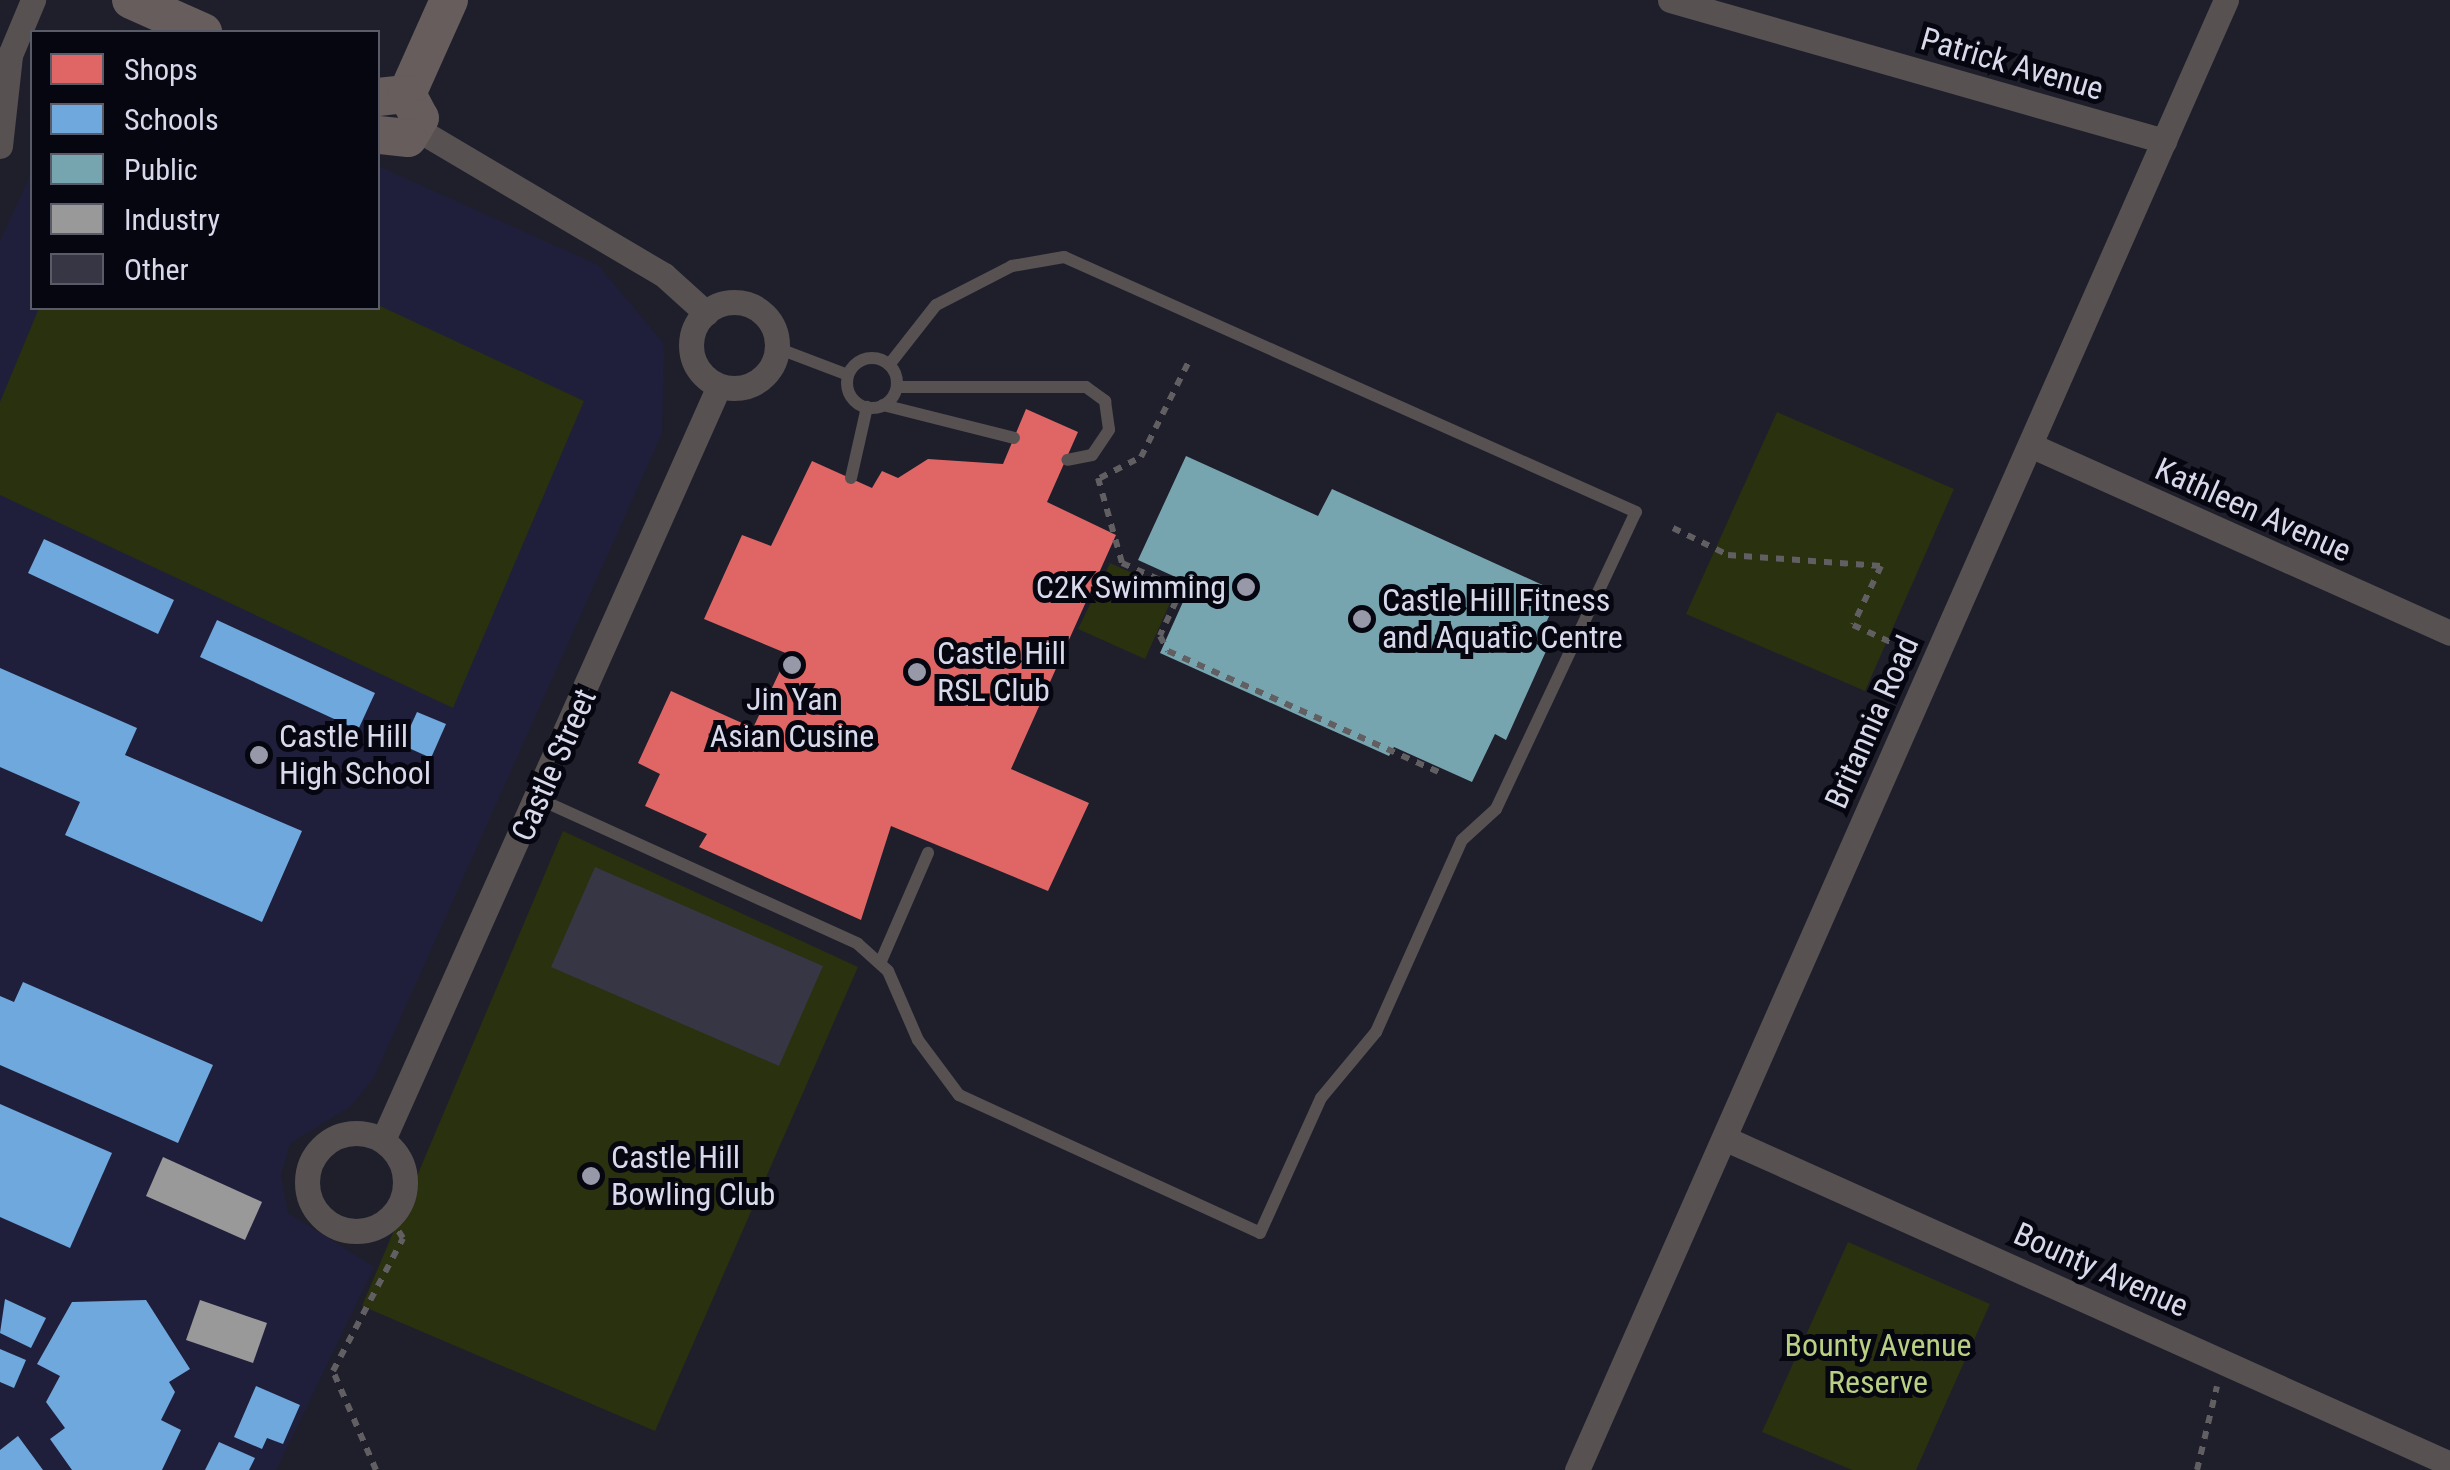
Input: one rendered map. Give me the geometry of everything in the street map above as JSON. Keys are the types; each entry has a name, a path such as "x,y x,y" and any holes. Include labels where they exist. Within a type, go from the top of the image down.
{"street":[{"path":"0,146 10,56 33,0"},
{"path":"131,0 198,30"},
{"path":"380,136 401,141 400,107 449,0"},
{"name":"Patrick Avenue","path":"1674,0 2164,141"},
{"name":"Britannia Road","path":"1577,1470 2226,0"},
{"path":"400,107 664,274 706,313"},
{"path":"745,304 772,324 777,348 759,380 720,386 692,356 706,313 745,304"},
{"name":"Castle Street","path":"383,1140 540,799 720,386"},
{"name":"Kathleen Avenue","path":"2030,444 2444,631"},
{"path":"2444,631 2450,604"},
{"path":"334,1137 383,1140 405,1178 390,1218 359,1231 327,1222 306,1178 334,1137"},
{"name":"Bounty Avenue","path":"1724,1138 2450,1464"}],"lane":[{"path":"540,799 881,961 926,1054 959,1095 1260,1233 1322,1098 1376,1032 1462,840 1496,809 1636,512 1064,257 1012,266 936,305 890,365"},
{"path":"777,348 848,376"},
{"path":"848,376 866,359 890,365"},
{"path":"890,365 896,387"},
{"path":"848,376 850,395 867,407 883,405 1014,438"},
{"path":"883,405 896,387"},
{"path":"896,387 1086,387 1105,401 1109,430 1092,454 1067,460"},
{"path":"852,478 867,407"},
{"path":"881,961 928,854"}],"path":[{"path":"1086,480 1141,457 1189,361"},
{"path":"1098,478 1122,563 1167,582 1176,601 1160,636 1168,651 1441,773"},
{"path":"1673,528 1728,555 1881,566 1853,625 1934,662"},
{"path":"376,1470 334,1372 403,1238 390,1218"},
{"path":"2197,1470 2223,1360"}],"shaded area":[{"name":"Castle Hill High School","path":"380,167 598,265 664,344 662,433 374,1077 351,1106 290,1143 281,1175 288,1213 374,1267 276,1470 0,1470 0,241 30,176 30,310 380,310"}],"green space":[{"path":"380,306 584,401 453,708 0,495 0,402 38,310 380,310"},
{"path":"1777,412 1954,489 1865,691 1686,614"},
{"path":"1110,563 1166,588 1171,601 1145,659 1078,629"},
{"name":"Castle Hill Bowling Club","path":"563,831 858,967 655,1431 362,1306"},
{"name":"Bounty Avenue Reserve","path":"1848,1242 1990,1304 1916,1470 1852,1470 1762,1432"}],"building: Shops":[{"name":"Castle Hill RSL Club","path":"1026,409 1078,432 1047,502 1116,535 1011,769 1089,803 1048,891 891,826 861,920 699,847 707,834 645,806 660,774 638,763 671,691 753,728 788,654 704,619 742,535 771,546 812,461 872,488 882,471 898,478 928,459 1003,464"}],"building: Schools":[{"path":"44,539 174,600 158,634 28,573"},
{"path":"217,620 375,693 358,730 200,657"},
{"path":"0,668 137,728 125,755 302,831 262,922 65,835 80,802 0,767"},
{"path":"417,712 446,724 431,758 402,745"},
{"path":"23,982 213,1065 178,1143 0,1065 0,996 14,1002"},
{"path":"0,1104 112,1153 70,1248 0,1217"},
{"path":"5,1299 46,1318 31,1348 0,1333"},
{"path":"146,1300 190,1369 169,1382 175,1392 161,1420 181,1430 162,1470 72,1470 50,1439 65,1428 46,1402 60,1376 37,1364 72,1302"},
{"path":"0,1349 26,1360 14,1388 0,1382"},
{"path":"256,1386 300,1405 283,1444 267,1438 262,1449 234,1437"},
{"path":"18,1436 43,1470 0,1470 0,1450"},
{"path":"219,1442 255,1458 249,1470 205,1470"}],"building: Public":[{"name":"Castle Hill Fitness and Aquatic Centre","path":"1186,456 1318,516 1332,489 1560,593 1536,644 1547,649 1506,740 1495,734 1472,782 1394,747 1389,756 1160,653 1191,584 1138,560"}],"building: Industry":[{"path":"163,1157 262,1202 245,1240 146,1196"},
{"path":"200,1300 267,1323 253,1363 186,1340"}],"building: Other":[{"path":"595,867 823,966 779,1066 551,967"}],"place":[{"name":"C2K Swimming","path":"1246,587"},
{"name":"Castle Hill Fitness and Aquatic Centre","path":"1362,619"},
{"name":"Jin Yan Asian Cusine","path":"792,665"},
{"name":"Castle Hill RSL Club","path":"917,672"},
{"name":"Castle Hill High School","path":"259,755"},
{"name":"Castle Hill Bowling Club","path":"591,1176"}]}
